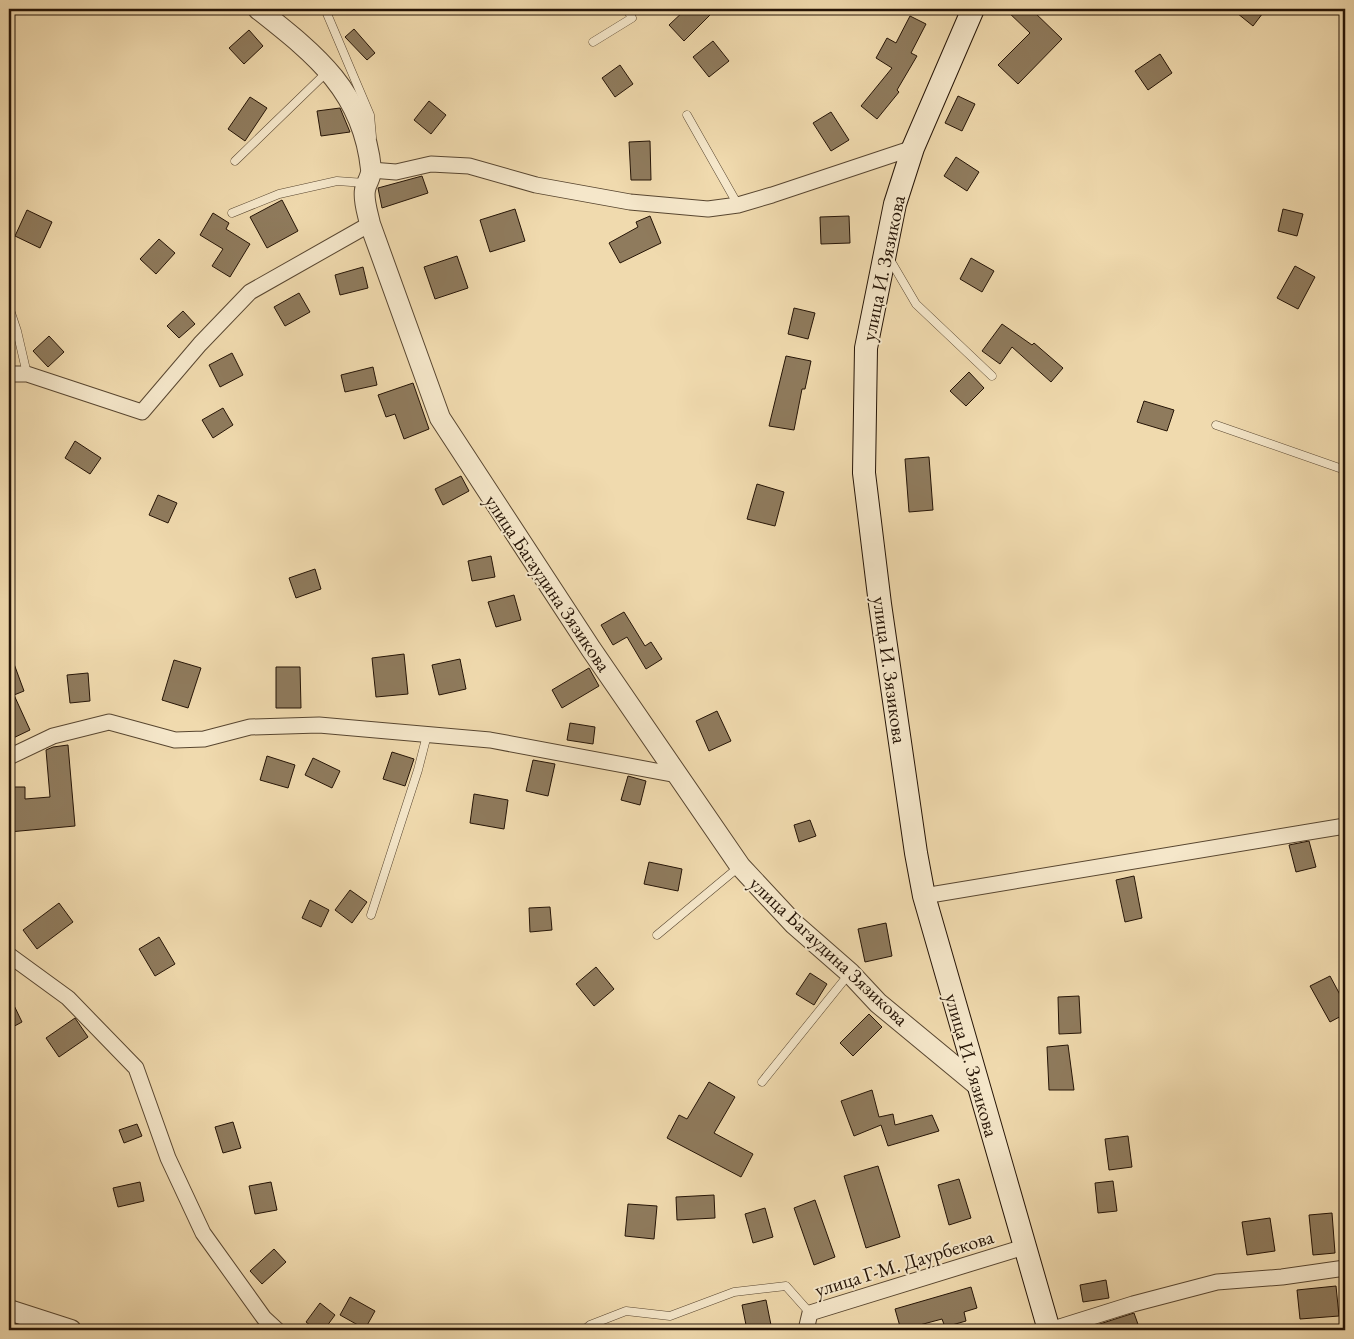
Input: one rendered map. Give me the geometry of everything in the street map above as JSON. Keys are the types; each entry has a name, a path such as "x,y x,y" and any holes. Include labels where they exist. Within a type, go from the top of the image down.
{"main road":[{"name":"улица И. Зязикова","path":"973,9 913,148 895,204 866,348 864,473 884,633 924,896 976,1084 1026,1246 1049,1330"}],"street":[{"name":"улица Багаудина Зязикова","path":"258,9 303,45 329,70 344,90 359,116 369,169 364,192 370,224 440,418 591,649 740,866 794,924 850,973 878,1003 976,1084"},
{"path":"369,169 396,172 431,164 469,166 536,185 630,202 708,209 738,205 913,148"},
{"path":"9,374 27,374 142,412 200,344 250,292 370,224"},
{"path":"9,757 53,736 109,722 175,740 204,739 250,727 319,725 490,740 677,775"},
{"path":"924,896 1345,826"},
{"path":"9,955 68,998 136,1068 168,1158 203,1233 264,1318 277,1330"},
{"name":"улица Г-М. Даурбекова","path":"806,1330 810,1313 1026,1246"},
{"path":"1049,1330 1133,1304 1217,1282 1282,1277 1345,1268"},
{"path":"9,1310 71,1330"}],"lane":[{"path":"232,213 279,194 337,180 369,169 373,132 370,115 325,9"},
{"path":"593,42 632,18 627,9"},
{"path":"235,161 329,70"},
{"path":"687,115 738,205"},
{"path":"885,252 916,304 992,376"},
{"path":"9,307 27,374"},
{"path":"1216,425 1345,470"},
{"path":"371,915 418,770 427,735"},
{"path":"657,935 740,866"},
{"path":"762,1082 850,973"},
{"path":"584,1330 590,1325 626,1311 670,1316 734,1292 786,1286 810,1313"}],"building":[{"path":"686,9 716,9 684,41 669,25"},
{"path":"1005,9 1031,9 1062,39 1018,84 998,65 1030,33"},
{"path":"1232,9 1266,9 1253,26"},
{"path":"910,16 926,24 911,53 917,56 897,90 899,92 877,119 861,106 892,68 876,58 887,38 896,43"},
{"path":"354,29 375,53 367,60 345,37"},
{"path":"249,30 263,46 244,64 229,48"},
{"path":"713,41 729,61 709,77 693,57"},
{"path":"1160,54 1172,73 1148,90 1135,71"},
{"path":"620,65 633,84 615,97 602,78"},
{"path":"958,96 975,104 962,131 945,123"},
{"path":"250,97 267,108 245,141 228,129"},
{"path":"429,101 446,115 431,134 414,120"},
{"path":"340,108 350,132 321,136 317,111"},
{"path":"831,112 849,140 831,151 813,123"},
{"path":"650,141 651,180 631,180 629,142"},
{"path":"956,157 979,172 967,191 944,176"},
{"path":"422,176 428,193 382,208 378,188"},
{"path":"282,200 298,231 267,248 250,217"},
{"path":"515,209 525,241 490,252 480,220"},
{"path":"1283,209 1303,214 1297,236 1278,231"},
{"path":"27,210 52,222 40,248 15,236"},
{"path":"213,213 229,223 226,229 250,244 230,277 212,266 223,249 200,235"},
{"path":"650,216 661,243 620,263 609,243 638,227 636,222"},
{"path":"849,216 850,243 821,244 820,217"},
{"path":"159,239 175,253 156,274 140,259"},
{"path":"457,256 468,288 435,299 424,267"},
{"path":"971,258 994,271 982,292 960,279"},
{"path":"1295,266 1315,277 1298,309 1277,298"},
{"path":"363,267 368,288 340,295 335,275"},
{"path":"299,293 310,312 285,326 274,307"},
{"path":"794,308 815,313 808,339 788,334"},
{"path":"183,311 195,324 179,338 167,326"},
{"path":"1002,324 1032,345 1034,343 1063,368 1051,382 1012,347 1000,364 982,351"},
{"path":"49,336 64,352 48,367 33,351"},
{"path":"232,353 243,375 220,387 209,365"},
{"path":"786,356 811,361 805,389 802,389 794,430 769,426"},
{"path":"373,367 377,385 345,392 341,375"},
{"path":"969,372 984,388 966,406 950,391"},
{"path":"413,383 429,429 404,439 395,414 386,417 378,395"},
{"path":"1144,401 1174,410 1167,431 1137,422"},
{"path":"223,408 233,425 213,438 202,420"},
{"path":"75,441 101,458 90,474 65,458"},
{"path":"929,457 933,510 909,512 905,459"},
{"path":"461,476 469,491 443,505 435,489"},
{"path":"757,484 784,492 775,526 747,519"},
{"path":"158,495 177,503 168,523 149,515"},
{"path":"491,556 495,577 472,581 468,561"},
{"path":"315,569 321,589 296,598 289,578"},
{"path":"514,595 521,620 496,627 488,602"},
{"path":"624,612 645,646 651,642 662,659 646,669 627,637 613,645 601,625"},
{"path":"10,653 24,691 14,695 30,730 9,740"},
{"path":"404,654 408,694 376,697 372,658"},
{"path":"460,659 466,689 439,695 432,665"},
{"path":"174,660 201,668 188,708 162,700"},
{"path":"276,667 300,667 301,708 276,708"},
{"path":"589,668 599,686 562,708 552,690"},
{"path":"88,673 90,701 70,703 67,675"},
{"path":"717,711 731,741 709,751 696,721"},
{"path":"570,723 595,727 593,744 567,740"},
{"path":"68,745 75,826 9,832 9,787 25,787 25,799 50,797 46,750"},
{"path":"392,752 414,759 405,786 383,779"},
{"path":"267,756 295,765 288,788 260,780"},
{"path":"313,758 340,771 332,788 305,775"},
{"path":"533,760 555,764 548,796 526,791"},
{"path":"628,776 646,781 640,805 621,800"},
{"path":"474,794 508,800 504,829 470,823"},
{"path":"810,820 816,836 799,842 794,825"},
{"path":"1309,841 1316,867 1296,872 1289,845"},
{"path":"649,862 682,869 678,891 644,884"},
{"path":"1134,876 1142,918 1125,922 1116,880"},
{"path":"350,890 367,902 352,923 335,910"},
{"path":"310,900 329,910 321,927 302,918"},
{"path":"59,903 73,922 37,949 23,930"},
{"path":"550,907 552,930 530,932 529,908"},
{"path":"886,923 892,956 865,962 858,929"},
{"path":"159,937 175,964 155,976 139,949"},
{"path":"596,967 614,989 594,1006 576,984"},
{"path":"810,973 827,984 814,1005 796,994"},
{"path":"1330,976 1345,1004 1345,1014 1330,1022 1310,986"},
{"path":"9,995 22,1022 9,1029"},
{"path":"1079,996 1081,1033 1059,1034 1058,997"},
{"path":"869,1014 882,1027 853,1056 840,1043"},
{"path":"75,1018 88,1037 59,1057 46,1038"},
{"path":"1068,1045 1074,1090 1049,1090 1047,1047"},
{"path":"709,1082 735,1097 714,1133 753,1154 741,1177 667,1138 679,1115 687,1119"},
{"path":"872,1090 879,1117 893,1114 895,1125 932,1115 939,1131 888,1146 881,1125 854,1136 841,1101"},
{"path":"233,1122 241,1148 223,1153 215,1127"},
{"path":"137,1124 142,1136 124,1143 119,1130"},
{"path":"1128,1136 1132,1167 1109,1170 1105,1139"},
{"path":"878,1166 900,1237 866,1248 844,1176"},
{"path":"959,1179 971,1218 949,1225 938,1185"},
{"path":"1113,1181 1117,1211 1098,1213 1095,1183"},
{"path":"140,1182 144,1201 118,1207 113,1188"},
{"path":"271,1182 277,1210 255,1214 249,1186"},
{"path":"714,1195 715,1218 677,1220 676,1197"},
{"path":"815,1200 835,1257 814,1265 794,1208"},
{"path":"628,1204 657,1206 654,1239 625,1236"},
{"path":"765,1208 773,1237 753,1243 745,1214"},
{"path":"1332,1213 1335,1253 1313,1255 1309,1215"},
{"path":"1270,1218 1275,1251 1247,1255 1242,1222"},
{"path":"274,1249 286,1262 262,1284 250,1271"},
{"path":"1106,1280 1109,1298 1083,1302 1080,1285"},
{"path":"1336,1286 1339,1316 1300,1319 1297,1290"},
{"path":"971,1287 977,1308 964,1312 966,1321 945,1327 942,1319 901,1330 895,1309"},
{"path":"350,1297 375,1311 365,1329 340,1315"},
{"path":"766,1300 772,1330 747,1330 742,1305"},
{"path":"320,1303 335,1315 324,1330 316,1330 306,1322"},
{"path":"1134,1313 1140,1330 1081,1330"}]}
